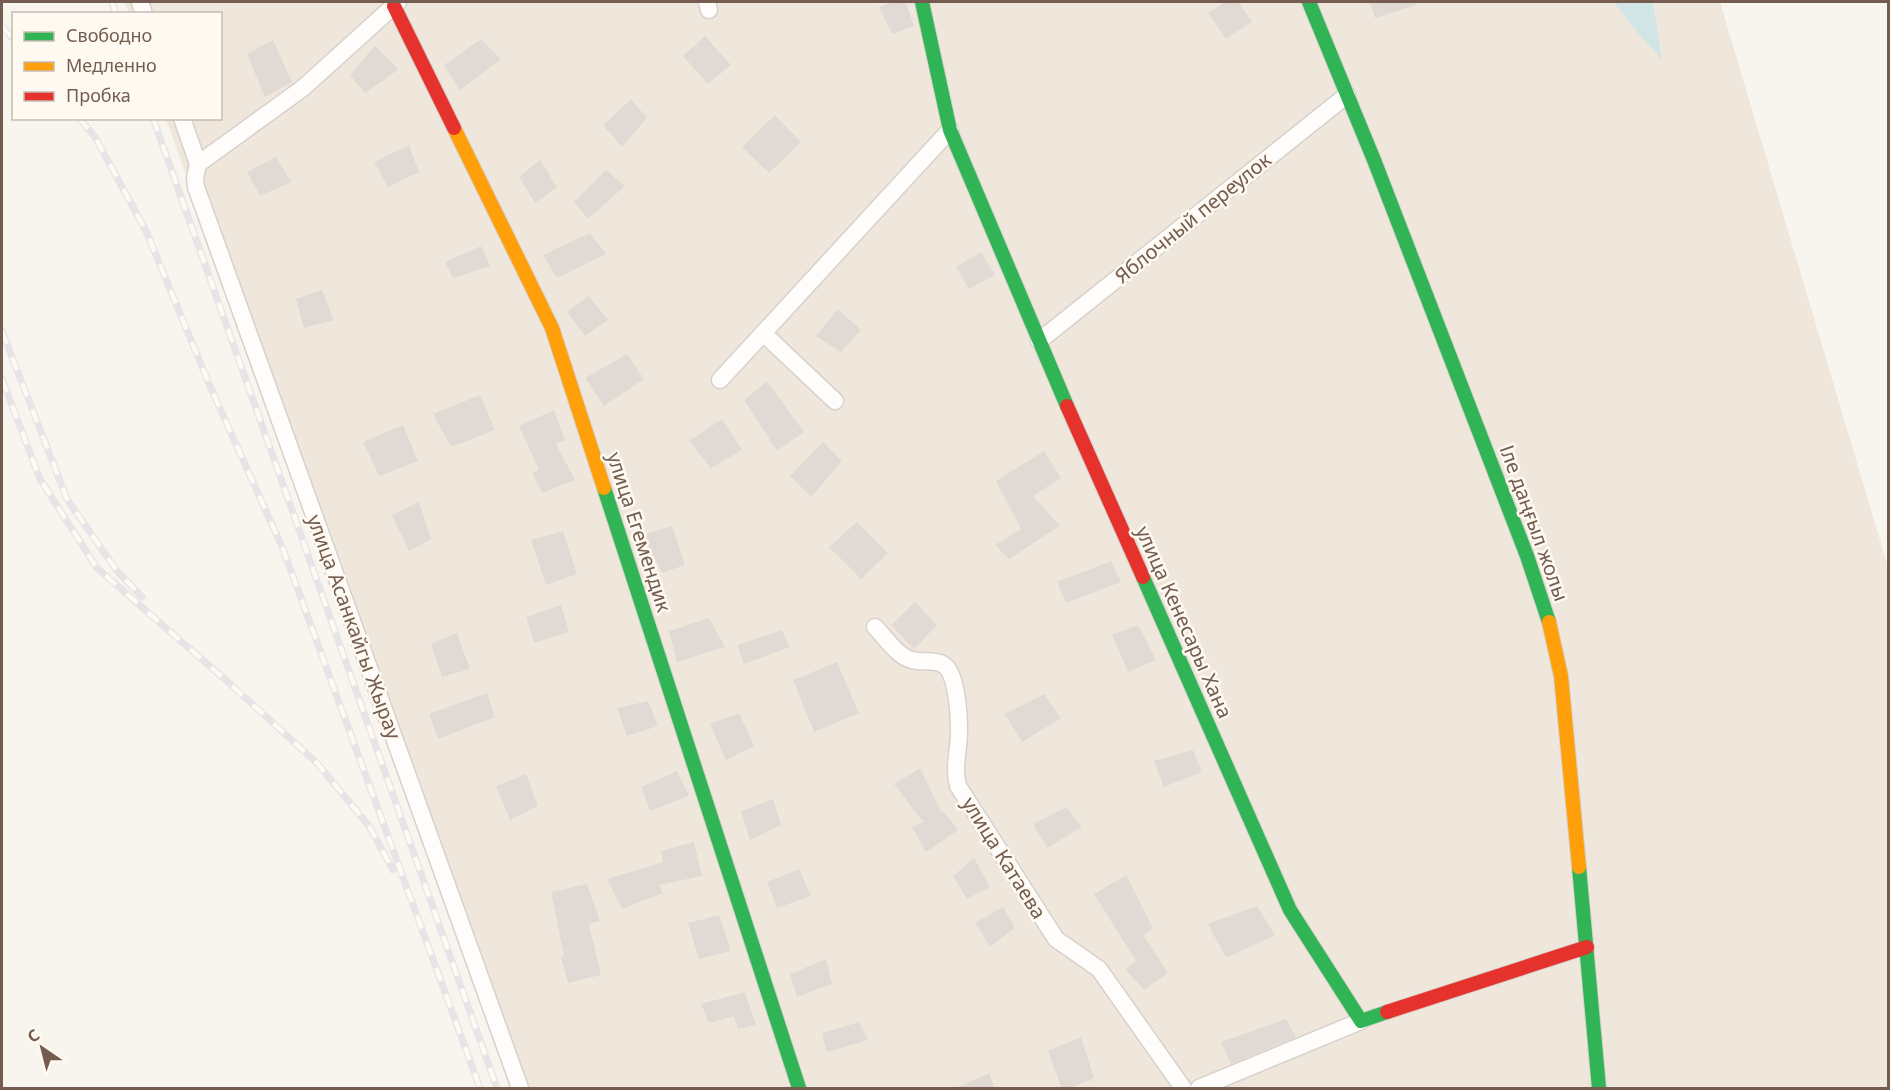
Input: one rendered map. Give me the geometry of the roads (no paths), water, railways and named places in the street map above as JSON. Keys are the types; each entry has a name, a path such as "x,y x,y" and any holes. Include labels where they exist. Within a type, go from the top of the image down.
{"street":[{"name":"улица Кенесары Хана","path":"922,2 950,130 1039,342 1290,910 1361,1021"},
{"name":"Іле даңғыл жолы","path":"1309,2 1527,556 1549,620 1561,676 1599,1089"},
{"path":"198,164 303,88 396,4"},
{"name":"улица Егемендик","path":"396,4 552,328 799,1089"},
{"name":"Яблочный переулок","path":"1039,342 1347,95"},
{"name":"улица Асанкайгы Жырау","path":"183,120 198,164 196,187 520,1089"},
{"path":"720,380 950,130"},
{"path":"763,333 835,401"},
{"name":"улица Катаева","path":"875,627 900,653 911,660 942,663 950,670 959,730 955,773 958,786 1056,939 1099,969 1183,1089"},
{"path":"1199,1089 1361,1021 1587,947"}],"railway":[{"path":"112,2 115,12"},
{"path":"2,26 12,38"},
{"path":"81,120 95,137 146,231 210,386 283,549 480,1088"},
{"path":"154,120 497,1088"},
{"path":"2,331 67,499 117,571 142,597"},
{"path":"2,379 40,479 97,568 317,763 369,826 393,870"}]}
